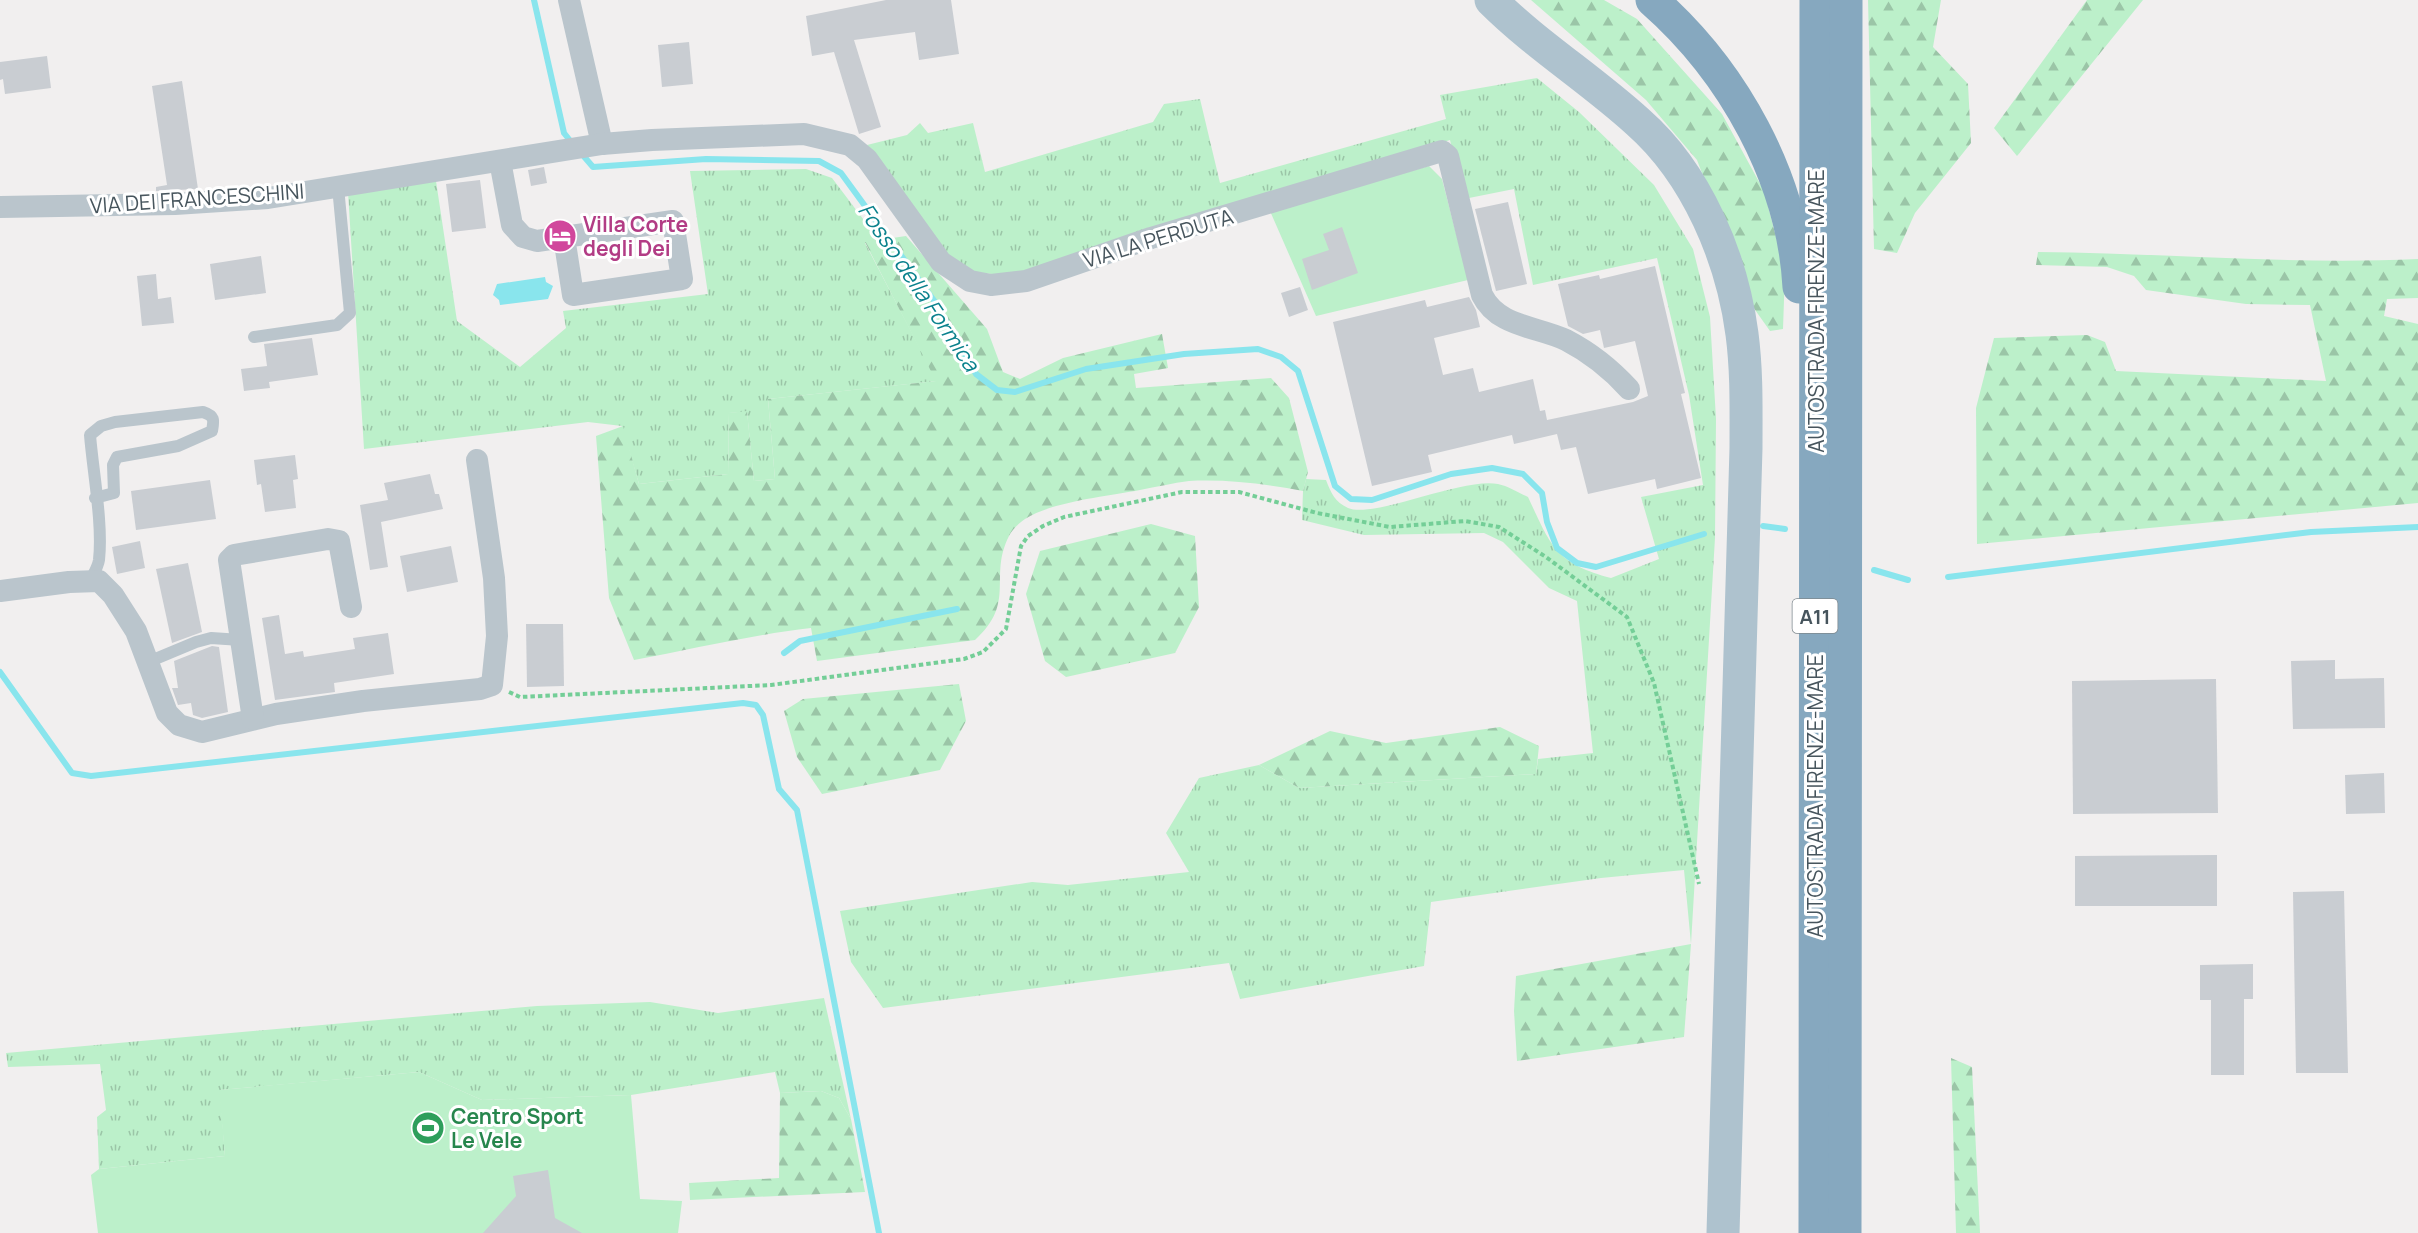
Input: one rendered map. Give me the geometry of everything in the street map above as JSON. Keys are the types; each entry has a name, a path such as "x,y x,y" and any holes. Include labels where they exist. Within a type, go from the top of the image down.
{"highway":[{"path":"1652,0 1704,51 1735,96 1761,147 1791,227 1799,284 1815,581"},
{"name":"AUTOSTRADA FIRENZE-MARE","path":"1815,1233 1816,0"},
{"name":"AUTOSTRADA FIRENZE-MARE","path":"1845,1233 1848,0"}],"main road":[{"path":"1491,0 1640,124 1669,156 1692,188 1709,221 1737,305 1745,378 1746,448 1723,1233"}],"street":[{"path":"570,0 602,144"},
{"name":"VIA LA PERDUTA","path":"602,144 804,134 850,145 867,159 941,262 970,281 991,285 1026,281 1151,238 1442,151 1448,156 1482,295 1488,308 1502,318 1564,339 1592,355 1610,368 1629,389"},
{"name":"VIA DEI FRANCESCHINI","path":"0,207 175,204 268,198 602,144"},
{"path":"500,161 512,225 523,237 537,241 564,237 673,221 682,279 573,296 564,237"},
{"path":"0,591 39,585 99,581 113,595 136,631 167,713 179,725 202,732 253,719 363,701 480,689 492,685 497,636 494,578 477,460"},
{"path":"253,719 229,560 234,555 328,539 339,541 351,607"}],"lane":[{"path":"254,337 337,326 350,313 338,187"},
{"path":"90,581 99,562 90,435 101,426 115,422 203,412 212,415 214,419 212,431 178,446 117,457 113,465 114,493 95,498"},
{"path":"148,662 211,638 241,640"}],"path":[{"path":"492,685 520,697 771,684 964,659 983,651 1006,629 1017,562 1021,546 1028,536 1064,517 1182,492 1239,492 1317,513 1390,527 1465,521 1498,527 1546,557 1627,617 1654,683 1699,884"}],"green space":[{"path":"1531,0 1604,0 1637,19 1722,114 1764,191 1785,271 1783,329 1770,331 1753,307 1697,160 1646,100"},
{"path":"1868,0 1941,0 1933,47 1968,84 1971,143 1915,213 1897,253 1874,249"},
{"path":"2087,0 2143,0 2017,156 1994,128"},
{"path":"1537,78 1579,112 1654,185 1693,249 1710,317 1716,419 1715,538 1691,944 1684,870 1601,878 1431,902 1424,966 1240,999 1229,963 883,1008 851,962 840,911 1032,882 1068,885 1189,872 1166,833 1199,778 1259,765 1299,788 1536,774 1538,759 1593,753 1577,601 1549,588 1503,542 1484,533 1364,535 1302,520 1303,491 1306,479 1326,480 1340,503 1348,508 1360,510 1377,508 1463,486 1482,483 1502,485 1528,497 1550,540 1566,559 1592,572 1611,578 1659,559 1641,497 1703,485 1689,395 1657,258 1533,285 1514,189 1464,199 1450,140 1009,276 966,271 937,244 867,145 907,135 920,123 928,133 973,123 985,172 1153,122 1164,104 1200,99 1220,183 1446,119 1440,95"},
{"path":"433,161 457,321 520,367 566,328 563,311 708,294 690,171 806,169 832,178 879,240 865,243 937,381 768,399 775,479 754,481 747,412 729,413 728,474 639,484 622,426 588,422 364,449 347,176"},
{"path":"1429,166 1442,179 1468,280 1316,316 1270,211"},
{"path":"906,236 987,329 1003,372 1020,379 1063,358 1162,334 1168,368 1134,374 1136,388 1271,378 1289,398 1308,472 1303,491 1246,483 1189,481 1080,500 1036,513 1021,522 1009,536 1001,564 999,601 988,626 975,640 817,661 811,628 744,638 634,660 609,598 596,436 623,426 639,484 728,474 729,413 747,411 754,481 775,479 768,399 936,381 865,242"},
{"path":"2038,252 2323,261 2418,259 2418,298 2387,299 2384,316 2418,324 2418,503 1977,544 1976,408 1994,338 2087,335 2105,342 2116,371 2326,381 2310,305 2246,304 2146,290 2134,276 2107,267 2036,265"},
{"path":"1151,524 1195,536 1199,607 1175,653 1066,677 1045,661 1026,594 1040,551"},
{"path":"959,684 966,721 940,770 822,794 797,757 784,711 803,699"},
{"path":"1500,727 1539,746 1536,774 1299,788 1259,765 1330,731 1386,743"},
{"path":"1691,944 1684,1037 1517,1061 1514,1011 1516,976"},
{"path":"824,998 851,1119 839,1098 821,1091 780,1093 775,1072 631,1095 482,1100 419,1072 220,1090 225,1156 99,1169 97,1117 106,1110 100,1064 8,1067 6,1053 537,1006 650,1002 718,1013"},
{"path":"1951,1058 1972,1067 1980,1233 1956,1233"},
{"name":"Centro Sport Le Vele","path":"419,1072 482,1100 631,1095 640,1199 682,1201 678,1233 98,1233 91,1175 99,1169 225,1156 219,1090"},
{"path":"821,1091 839,1098 851,1119 865,1192 690,1200 689,1183 779,1178 780,1093"}],"water":[{"path":"545,277 546,282 553,286 548,299 500,305 499,300 493,295 497,284"}],"building":[{"path":"886,0 951,0 959,54 919,60 915,32 854,40 881,127 859,134 834,52 812,56 806,16"},
{"path":"689,42 693,84 662,87 658,45"},
{"path":"47,56 51,88 5,94 3,79 0,80 0,62"},
{"path":"182,81 198,189 156,191 156,187 167,185 152,86"},
{"path":"544,167 547,183 531,186 528,170"},
{"path":"480,180 486,228 452,232 446,184"},
{"path":"1508,202 1527,284 1496,291 1475,209"},
{"path":"1342,227 1358,273 1312,290 1302,259 1329,250 1323,234"},
{"path":"261,256 266,293 215,300 210,264"},
{"path":"1655,266 1685,393 1681,394 1701,478 1657,489 1655,479 1588,494 1576,447 1561,450 1557,434 1514,444 1512,435 1428,455 1432,472 1372,486 1333,322 1425,300 1427,307 1469,297 1476,310 1480,327 1434,338 1443,375 1473,368 1479,392 1533,379 1540,411 1545,410 1547,420 1633,402 1648,396 1635,341 1604,348 1600,330 1583,334 1568,326 1558,284 1599,275 1600,279"},
{"path":"156,274 158,299 171,297 174,323 142,326 137,276"},
{"path":"1300,287 1308,310 1289,317 1281,293"},
{"path":"312,338 318,375 269,382 270,388 244,391 241,369 267,366 264,344"},
{"path":"295,455 298,479 293,480 296,508 265,512 261,484 257,485 254,460"},
{"path":"430,474 435,494 439,494 443,509 381,522 388,567 370,570 360,505 388,500 384,483"},
{"path":"210,480 216,519 136,530 131,491"},
{"path":"140,541 145,568 117,574 112,547"},
{"path":"451,546 458,582 407,592 400,556"},
{"path":"188,563 202,632 172,643 156,569"},
{"path":"279,615 285,654 303,651 304,657 355,649 353,638 388,633 394,674 334,683 335,692 275,700 262,618"},
{"path":"526,624 563,624 564,686 527,687"},
{"path":"212,646 219,647 228,712 202,718 193,715 191,703 178,705 172,688 178,688 174,661"},
{"path":"2335,660 2335,679 2384,678 2385,728 2293,729 2291,661"},
{"path":"2216,679 2218,813 2073,814 2072,681"},
{"path":"2384,773 2385,813 2346,814 2345,775"},
{"path":"2217,855 2217,906 2075,906 2075,856"},
{"path":"2344,891 2348,1073 2296,1073 2293,892"},
{"path":"2253,964 2253,999 2244,999 2244,1075 2211,1075 2211,1000 2200,1000 2200,965"},
{"path":"548,1170 555,1218 582,1233 483,1233 516,1196 513,1176"}],"waterway":[{"name":"Fosso della Formica","path":"534,0 564,133 572,143"},
{"name":"Fosso della Formica","path":"581,153 593,167 706,159 819,161 841,173 935,302 976,374 997,390 1015,392 1086,369 1184,354 1258,349 1281,357 1298,371 1335,486 1351,499 1372,500 1451,474 1492,468 1523,474 1542,493 1547,522 1557,548 1577,563 1596,567 1704,534"},
{"name":"Fosso della Formica","path":"1763,526 1785,529"},
{"path":"1948,577 2311,532 2418,527"},
{"name":"Fosso della Formica","path":"1874,570 1908,580"},
{"path":"784,653 800,641 957,609"},
{"path":"0,672 72,773 91,776 743,703 756,705 763,715 779,789 797,810 879,1233"}],"place":[{"name":"Villa Corte degli Dei","path":"560,236"},
{"name":"Centro Sport Le Vele","path":"428,1128"}]}
